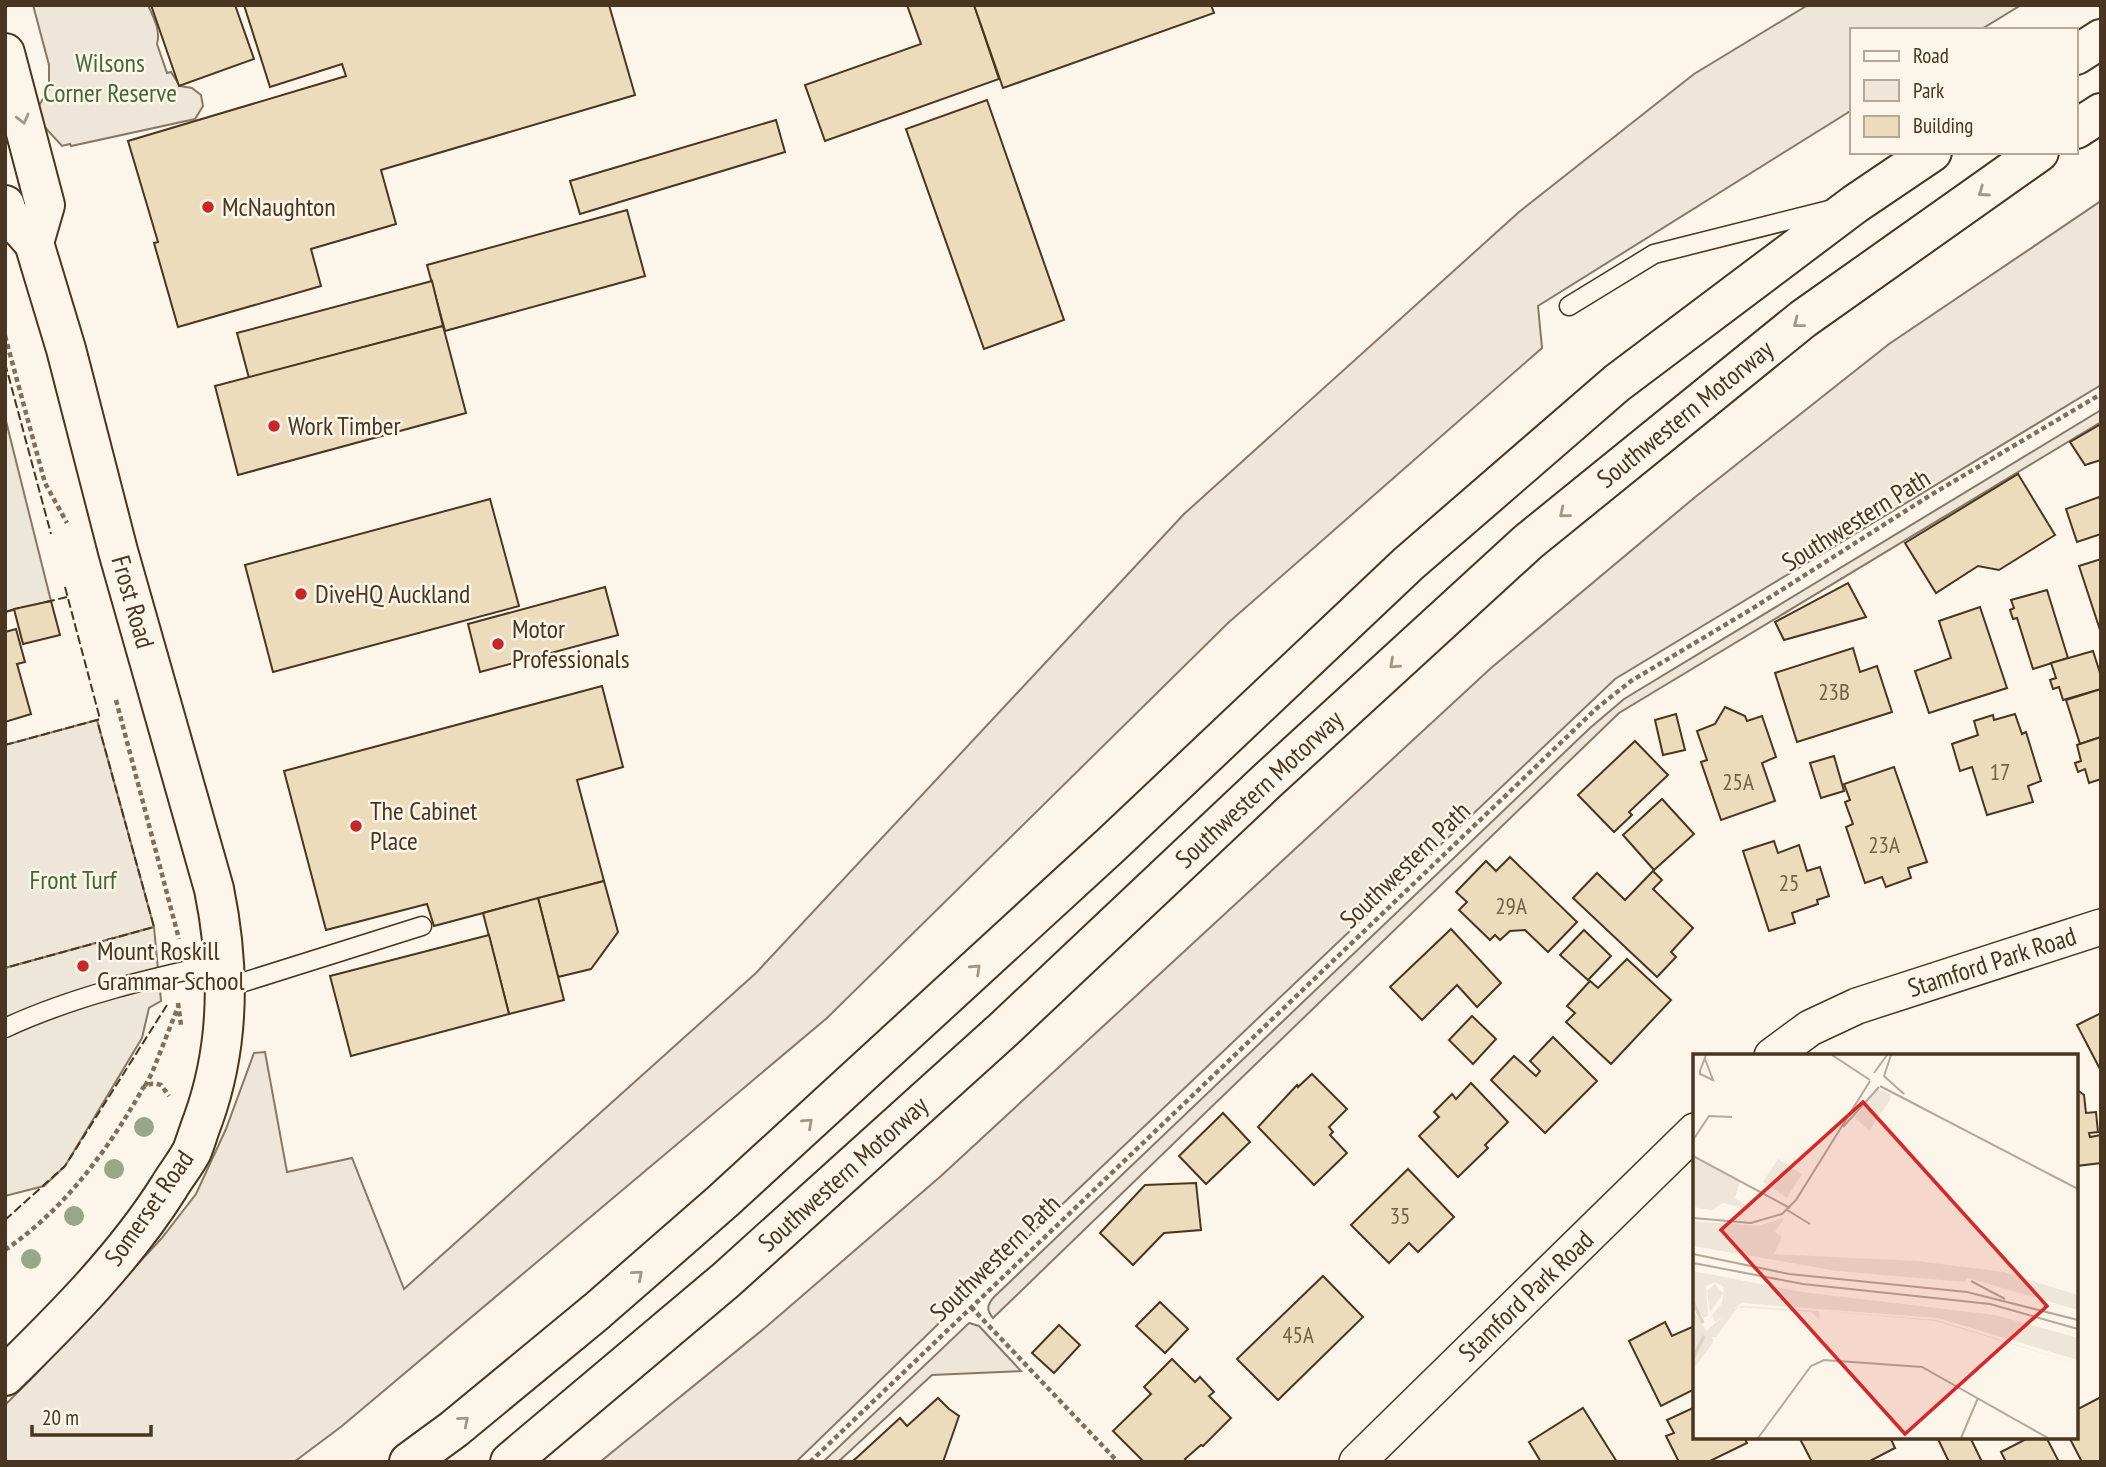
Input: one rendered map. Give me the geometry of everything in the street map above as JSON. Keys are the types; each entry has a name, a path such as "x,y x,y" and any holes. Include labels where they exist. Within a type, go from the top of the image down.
{"main road":[{"path":"2078,54 2101,39"},
{"path":"5,53 45,205 34,243"},
{"path":"2078,128 2101,113"},
{"path":"410,1462 597,1311 723,1201 1122,834 1408,564 1617,383 1855,204 1929,154"},
{"name":"Southwestern Motorway","path":"510,1462 737,1271 1003,1030 1277,772 1528,542 1803,318 2036,154"},
{"name":"Frost Road","path":"5,205 8,213 34,243 66,349 118,551 210,876 221,927 225,975"},
{"name":"Somerset Road","path":"5,1376 112,1263 156,1207 192,1151 212,1095 223,1040 225,975"}],"street":[{"name":"Stamford Park Road","path":"1775,1054 1810,1028 1857,1006 2101,927"},
{"name":"Stamford Park Road","path":"1357,1462 1693,1132"}],"lane":[{"path":"1570,306 1654,254 1855,204"},
{"path":"5,1027 97,995 182,971 225,975 422,926"}],"path":[{"path":"5,336 46,482 70,533"},
{"name":"Southwestern Path","path":"810,1462 1597,708 1631,681 1751,610 1929,496 2101,394"},
{"path":"115,698 180,944 182,971 178,1006 181,1035"},
{"path":"5,1250 26,1235 77,1186 126,1117 157,1062 178,1006"},
{"path":"143,1088 148,1084 158,1084 166,1091 169,1099 171,1093"},
{"path":"971,1307 1118,1462"}],"green space":[{"name":"Wilsons Corner Reserve","path":"33,5 148,5 156,24 157,44 167,73 171,72 180,86 192,88 201,95 203,106 195,119 62,146 41,123 38,107 49,89 49,65"},
{"path":"1808,5 2021,5 1983,28 1850,28 1850,111 1538,306 1542,348 1228,623 827,1018 342,1426 294,1462 5,1462 5,1405 161,1239 196,1194 226,1129 254,1053 265,1052 287,1172 352,1158 404,1289 756,973 1184,514 1519,212 1694,74"},
{"path":"2101,201 2101,385 1615,679 1031,1234 796,1462 600,1462 766,1327 941,1176 1491,668 1694,498 1889,344"},
{"path":"2101,410 2101,422 1619,713 993,1318 988,1308 994,1297 1590,728 1624,699"},
{"name":"Front Turf","path":"97,720 154,927 5,968 5,745"},
{"path":"969,1323 979,1326 1021,1371 932,1375 838,1462 823,1462"}],"shaded area":[{"path":"5,417 51,601 5,612"},
{"path":"154,927 161,1001 149,1008 142,1038 65,1166 44,1186 5,1196 5,968"}],"building":[{"path":"151,5 235,5 254,59 179,86"},
{"path":"244,5 609,5 635,95 381,170 396,224 311,249 321,286 178,327 154,243 158,242 128,141 346,76 342,64 270,87"},
{"path":"907,5 974,5 999,79 825,141 805,85 921,44"},
{"path":"974,5 1211,5 1214,13 1003,88"},
{"path":"987,100 1064,320 984,349 906,129"},
{"path":"776,120 785,152 580,214 570,181"},
{"path":"627,210 645,276 445,331 427,265"},
{"path":"432,281 443,326 249,378 237,333"},
{"path":"443,326 466,413 238,475 215,386"},
{"path":"2101,424 2101,460 2085,465 2070,442"},
{"path":"2018,474 2055,535 1999,570 1978,566 1936,593 1905,543"},
{"path":"2099,497 2101,534 2077,542 2066,509"},
{"path":"490,499 519,606 273,672 245,565"},
{"path":"2101,559 2101,633 2079,566"},
{"path":"1848,583 1866,617 1784,640 1775,622"},
{"path":"605,587 618,635 480,672 468,624"},
{"path":"2047,590 2068,658 2033,669 2017,618 2013,619 2010,610 2014,608 2011,600"},
{"path":"51,601 60,635 23,644 14,609"},
{"path":"1980,607 2007,688 1929,713 1915,671 1951,658 1939,621"},
{"path":"16,629 25,662 17,664 31,714 5,722 5,632"},
{"path":"1853,648 1860,672 1877,666 1892,712 1797,742 1775,673"},
{"path":"2093,651 2101,676 2101,689 2063,700 2059,687 2053,689 2050,680 2056,678 2051,663"},
{"path":"602,686 623,767 577,780 604,881 434,926 427,904 326,930 284,771"},
{"path":"2101,689 2101,737 2080,744 2066,700"},
{"path":"1725,707 1745,716 1747,721 1762,716 1776,757 1762,763 1775,801 1721,820 1701,762 1707,760 1697,731 1715,724"},
{"path":"1676,714 1685,750 1663,755 1655,720"},
{"path":"2015,714 2022,734 2026,732 2041,781 2028,786 2033,802 1987,815 1972,767 1960,771 1952,744 1978,735 1974,721 1993,715 1994,720"},
{"path":"2101,737 2101,779 2089,783 2085,769 2078,772 2075,763 2081,761 2077,745"},
{"path":"1635,741 1668,775 1629,812 1632,815 1614,832 1578,795"},
{"path":"1834,756 1844,791 1821,798 1810,763"},
{"path":"1894,767 1927,862 1908,868 1911,878 1886,887 1882,877 1865,883 1846,827 1853,824 1845,802 1850,800 1844,784"},
{"path":"1662,799 1694,834 1654,870 1623,835"},
{"path":"1774,841 1778,853 1799,845 1807,871 1820,867 1829,896 1817,900 1818,904 1792,913 1795,923 1769,931 1743,851"},
{"path":"1510,857 1577,922 1548,952 1525,930 1510,931 1500,940 1495,935 1490,940 1459,910 1467,902 1456,892 1486,861 1496,871"},
{"path":"1653,871 1662,880 1653,889 1693,928 1671,952 1676,957 1657,977 1573,898 1597,873 1625,900"},
{"path":"604,881 618,932 591,969 558,977 538,898"},
{"path":"538,898 564,1000 509,1014 483,913"},
{"path":"1451,929 1501,983 1477,1007 1457,985 1422,1020 1390,987"},
{"path":"1584,930 1611,956 1588,980 1560,955"},
{"path":"489,935 509,1014 351,1056 330,976"},
{"path":"1627,959 1671,1000 1611,1064 1566,1022 1575,1013 1567,1006 1590,981 1598,988"},
{"path":"2101,1013 2101,1071 2077,1025"},
{"path":"1472,1016 1496,1039 1473,1064 1449,1040"},
{"path":"1553,1037 1597,1081 1545,1133 1491,1080 1514,1056 1536,1076 1540,1071 1530,1061"},
{"path":"1312,1074 1347,1109 1329,1127 1333,1132 1330,1135 1347,1153 1314,1185 1258,1127 1297,1085 1298,1087"},
{"path":"1471,1083 1508,1122 1485,1145 1488,1148 1458,1177 1419,1136 1439,1117 1434,1112 1452,1094 1456,1099"},
{"path":"2078,1090 2084,1095 2086,1113 2096,1112 2098,1132 2089,1133 2090,1137 2101,1135 2101,1163 2078,1166"},
{"path":"1223,1113 1250,1142 1206,1184 1179,1156"},
{"path":"1408,1169 1454,1217 1418,1252 1409,1243 1389,1263 1351,1225"},
{"path":"1196,1183 1201,1230 1164,1233 1133,1265 1100,1233 1145,1185"},
{"path":"1323,1276 1363,1317 1278,1400 1237,1359"},
{"path":"1160,1302 1188,1329 1165,1353 1136,1326"},
{"path":"1665,1322 1672,1336 1692,1327 1693,1390 1661,1406 1629,1341"},
{"path":"1059,1325 1080,1345 1054,1373 1032,1353"},
{"path":"1172,1359 1195,1382 1200,1377 1214,1392 1209,1396 1231,1418 1203,1446 1185,1459 1187,1462 1144,1462 1113,1431 1151,1394 1144,1387"},
{"path":"2101,1397 2101,1462 2082,1462 2070,1439 2078,1439 2078,1409"},
{"path":"938,1398 959,1416 943,1462 852,1462 900,1418 907,1426"},
{"path":"1583,1408 1617,1462 1541,1462 1529,1442"},
{"path":"1693,1408 1693,1439 1745,1439 1747,1443 1708,1462 1679,1462 1666,1436 1674,1433 1667,1420"},
{"path":"1800,1439 1891,1439 1895,1448 1868,1462 1812,1462"},
{"path":"1938,1439 1971,1439 1982,1462 1949,1462"},
{"path":"2026,1439 2047,1439 2059,1462 2006,1462 2001,1452"}],"fence":[{"path":"5,363 51,534"},
{"path":"65,587 100,719 97,720"},
{"path":"46,602 67,597"},
{"path":"5,612 19,608"},
{"path":"5,745 97,720 154,927 5,968"},
{"path":"5,1220 65,1166 167,1005"}],"place":[{"name":"McNaughton","path":"208,207"},
{"name":"Work Timber","path":"274,426"},
{"name":"DiveHQ Auckland","path":"301,594"},
{"name":"Motor Professionals","path":"498,644"},
{"name":"The Cabinet Place","path":"356,826"},
{"name":"Mount Roskill Grammar School","path":"83,966"}]}
